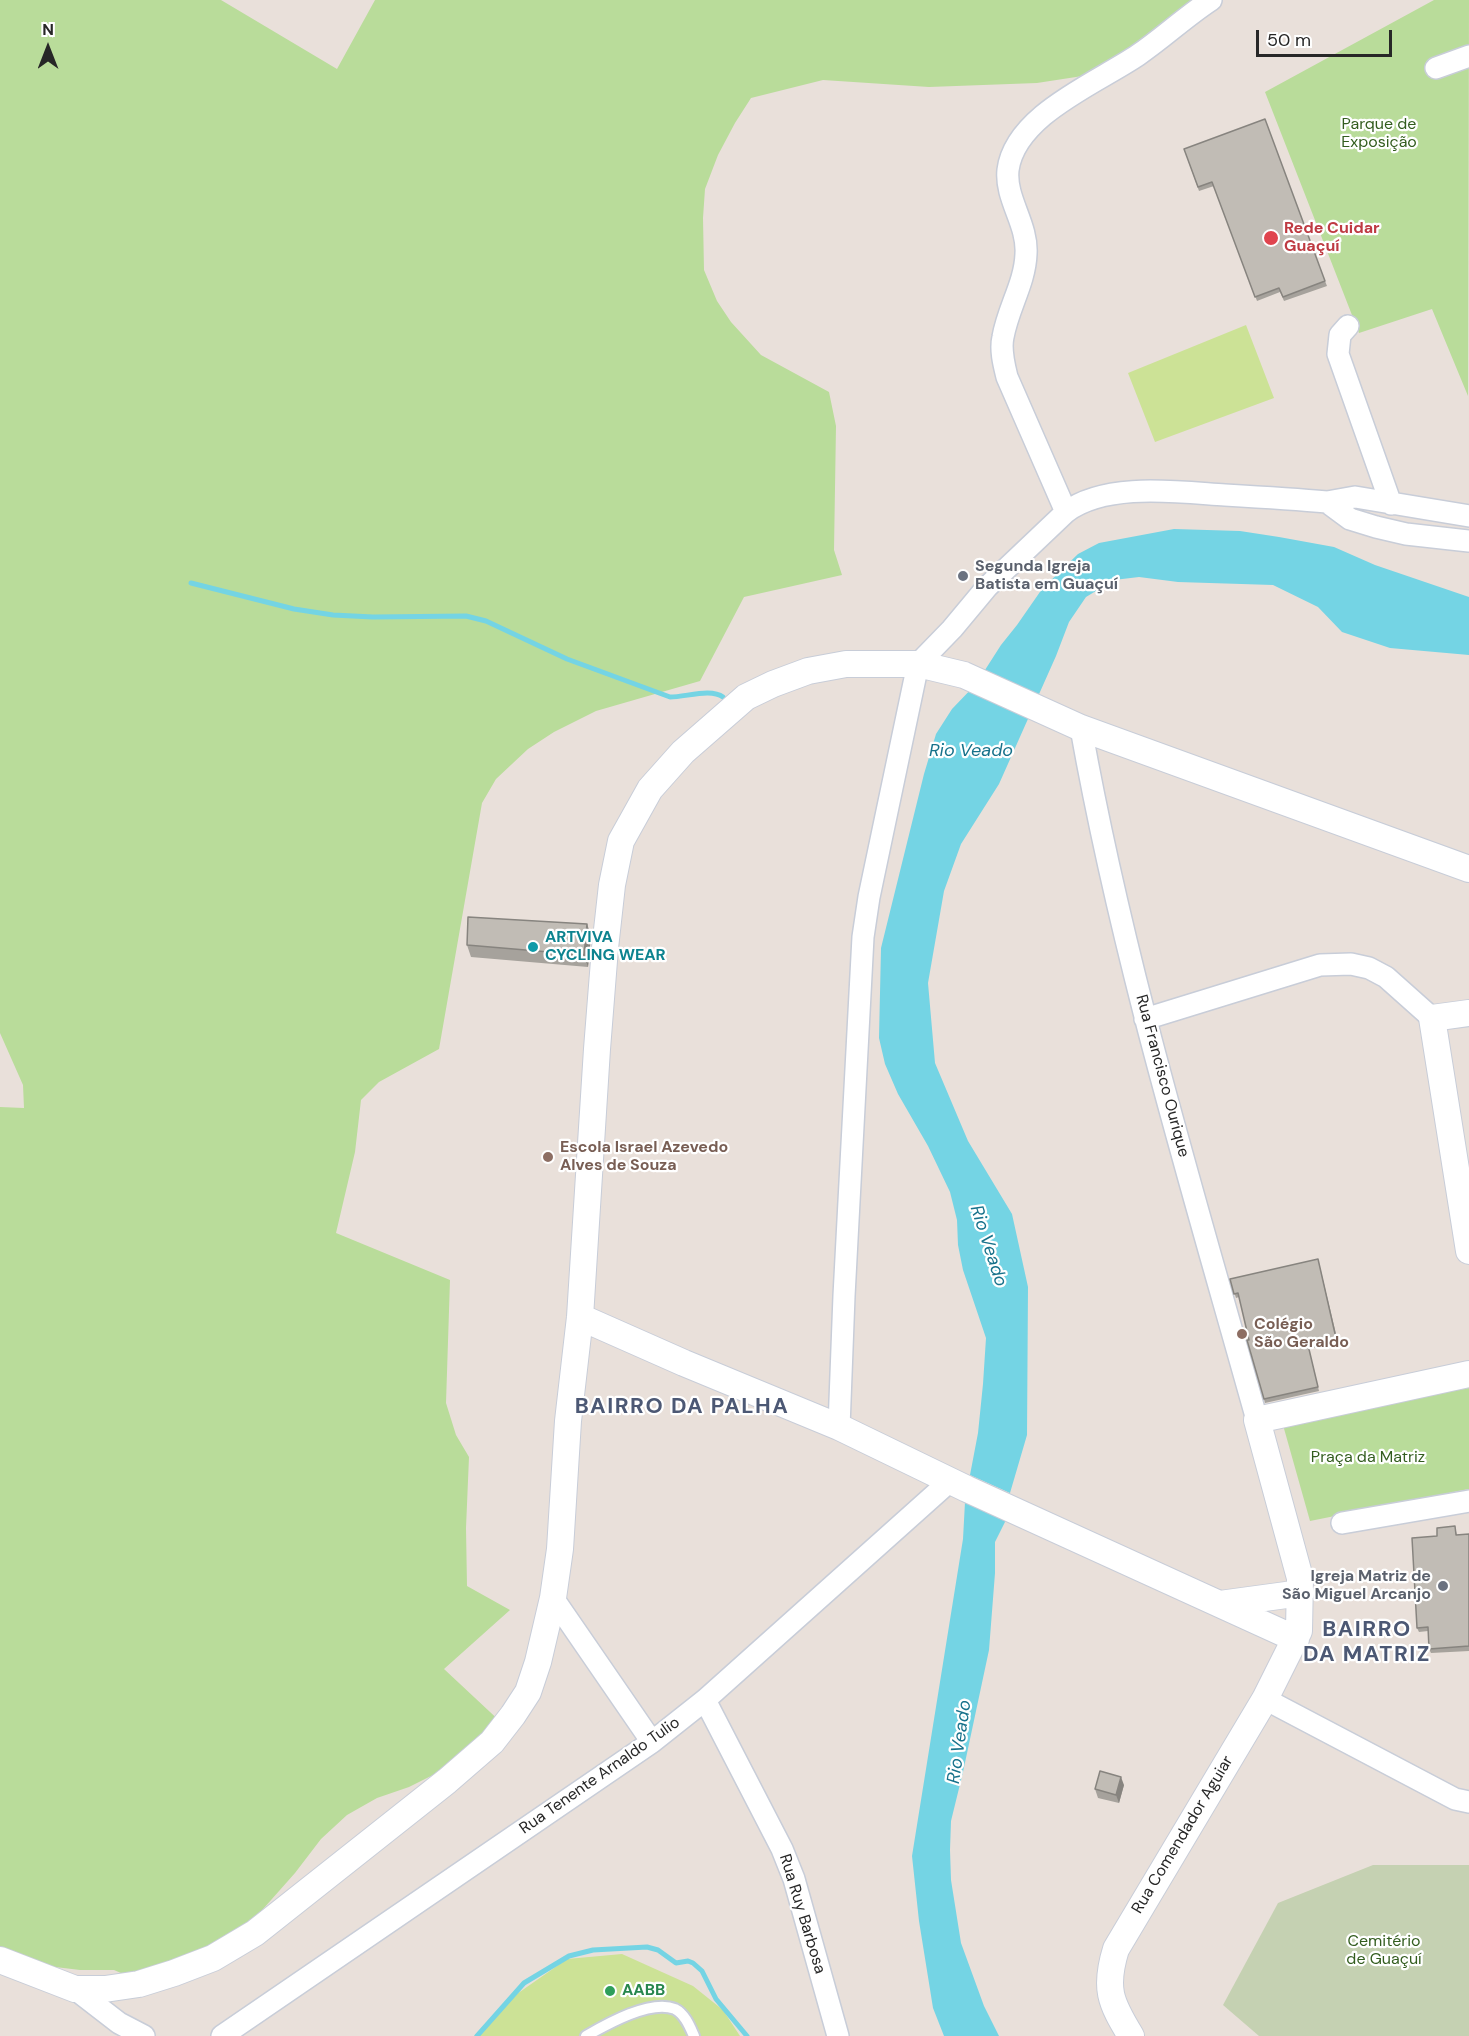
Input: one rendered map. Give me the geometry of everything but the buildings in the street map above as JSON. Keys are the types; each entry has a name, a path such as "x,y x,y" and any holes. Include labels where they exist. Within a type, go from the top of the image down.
{"street":[{"path":"1066,512 1007,378 1002,357 1002,338 1024,272 1026,252 1024,231 1009,189 1008,170 1020,140 1054,106 1122,66 1211,0"},
{"path":"1436,68 1469,56"},
{"path":"1348,326 1340,335 1338,354 1391,504"},
{"path":"839,1427 863,937 869,897 918,664 952,629 987,587 1066,512 1076,505 1109,495 1151,490 1327,502 1355,497 1469,516"},
{"path":"1327,502 1350,519 1376,527 1406,534 1469,541"},
{"path":"75,1989 105,1989 139,1984 213,1958 255,1933 447,1781 492,1742 513,1716 528,1692 538,1662 553,1598 560,1549 568,1421 580,1317 603,982 612,885 621,841 650,789 683,752 746,697 808,671 846,664 918,664 964,675 1081,728 1469,869"},
{"name":"Rua Francisco Ourique","path":"1081,728 1096,808 1145,1019 1257,1420"},
{"path":"1145,1019 1320,964 1351,964 1369,968 1386,977 1434,1026 1469,1251"},
{"path":"1434,1026 1469,1013"},
{"path":"1434,1026 1469,1029"},
{"path":"580,1317 839,1427 959,1485 1296,1640"},
{"path":"1220,1604 1301,1593 1297,1566 1257,1420 1469,1374"},
{"name":"Rua Tenente Arnaldo Tulio","path":"222,2036 652,1742 705,1700 959,1485"},
{"path":"1342,1523 1469,1501"},
{"name":"Rua Comendador Aguiar","path":"1131,2036 1117,2013 1109,1989 1109,1971 1116,1949 1265,1699 1296,1640 1300,1622 1301,1593"},
{"path":"553,1598 652,1742"},
{"path":"1265,1699 1455,1799 1469,1802"},
{"name":"Rua Ruy Barbosa","path":"705,1700 782,1849 790,1869 838,2036"},
{"path":"0,1959 75,1989 119,2023 144,2036"}],"lane":[{"path":"586,2036 646,2009 664,2007 676,2010 684,2017 694,2036"}],"green space":[{"path":"0,0 221,0 337,69 375,0 1200,0 1162,28 1089,75 1037,83 929,87 823,80 751,98 735,123 718,155 705,189 704,270 717,301 731,322 761,355 829,392 836,426 834,550 842,575 744,597 700,681 596,711 554,732 528,749 496,779 482,803 439,1049 379,1082 361,1100 355,1152 336,1233 450,1280 446,1403 456,1435 469,1457 466,1528 467,1586 510,1610 444,1669 505,1726 449,1767 409,1787 377,1798 347,1815 321,1839 295,1873 225,1949 130,1977 114,1970 80,1970 39,1965 0,1951 0,1107 24,1108 23,1085 0,1033"},
{"name":"Parque de Exposição","path":"1434,0 1469,0 1468,396 1432,309 1359,333 1265,92"},
{"path":"1246,325 1274,398 1155,442 1128,373"},
{"name":"Praça da Matriz","path":"1469,1388 1469,1489 1310,1521 1283,1425 1357,1408"},
{"name":"Cemitério de Guaçuí","path":"1373,1865 1469,1865 1469,2036 1259,2036 1223,2005 1278,1903"},
{"name":"AABB","path":"622,1954 693,1986 723,2010 740,2036 474,2036 514,1996 567,1959"}],"water":[{"name":"Rio Veado","path":"1174,529 1240,531 1334,547 1375,565 1469,597 1469,655 1390,648 1342,632 1318,607 1273,585 1178,582 1139,577 1114,580 1086,597 1069,622 999,784 961,844 944,891 928,983 935,1063 968,1141 1012,1214 1028,1287 1027,1435 1010,1493 970,1475 978,1433 986,1338 963,1270 958,1245 957,1220 950,1192 928,1146 898,1094 885,1064 879,1038 881,948 924,774 936,734 952,709 976,684 1042,589 1078,554 1099,543"},
{"path":"965,1502 1006,1520 995,1542 989,1650 951,1821 950,1850 951,1880 961,1943 984,2006 999,2036 944,2036 933,2008 919,1921 912,1856 963,1539"}],"waterway":[{"path":"191,583 294,609 333,615 466,616 486,621 567,659 670,697 705,693 718,694 723,697"},
{"path":"477,2036 524,1983 569,1956 593,1950 647,1947 658,1950 676,1963 688,1961 693,1963 702,1971 716,1999 747,2036"}],"place":[{"name":"Rede Cuidar Guaçuí","path":"1271,238"},
{"name":"Segunda Igreja Batista em Guaçuí","path":"963,576"},
{"name":"ARTVIVA CYCLING WEAR","path":"533,947"},
{"name":"Escola Israel Azevedo Alves de Souza","path":"548,1157"},
{"name":"Colégio São Geraldo","path":"1242,1334"},
{"name":"Igreja Matriz de São Miguel Arcanjo","path":"1443,1586"},
{"name":"AABB","path":"610,1991"}],"district":[{"name":"BAIRRO DA PALHA","path":"682,1407"},
{"name":"BAIRRO DA MATRIZ","path":"1367,1643"}]}
